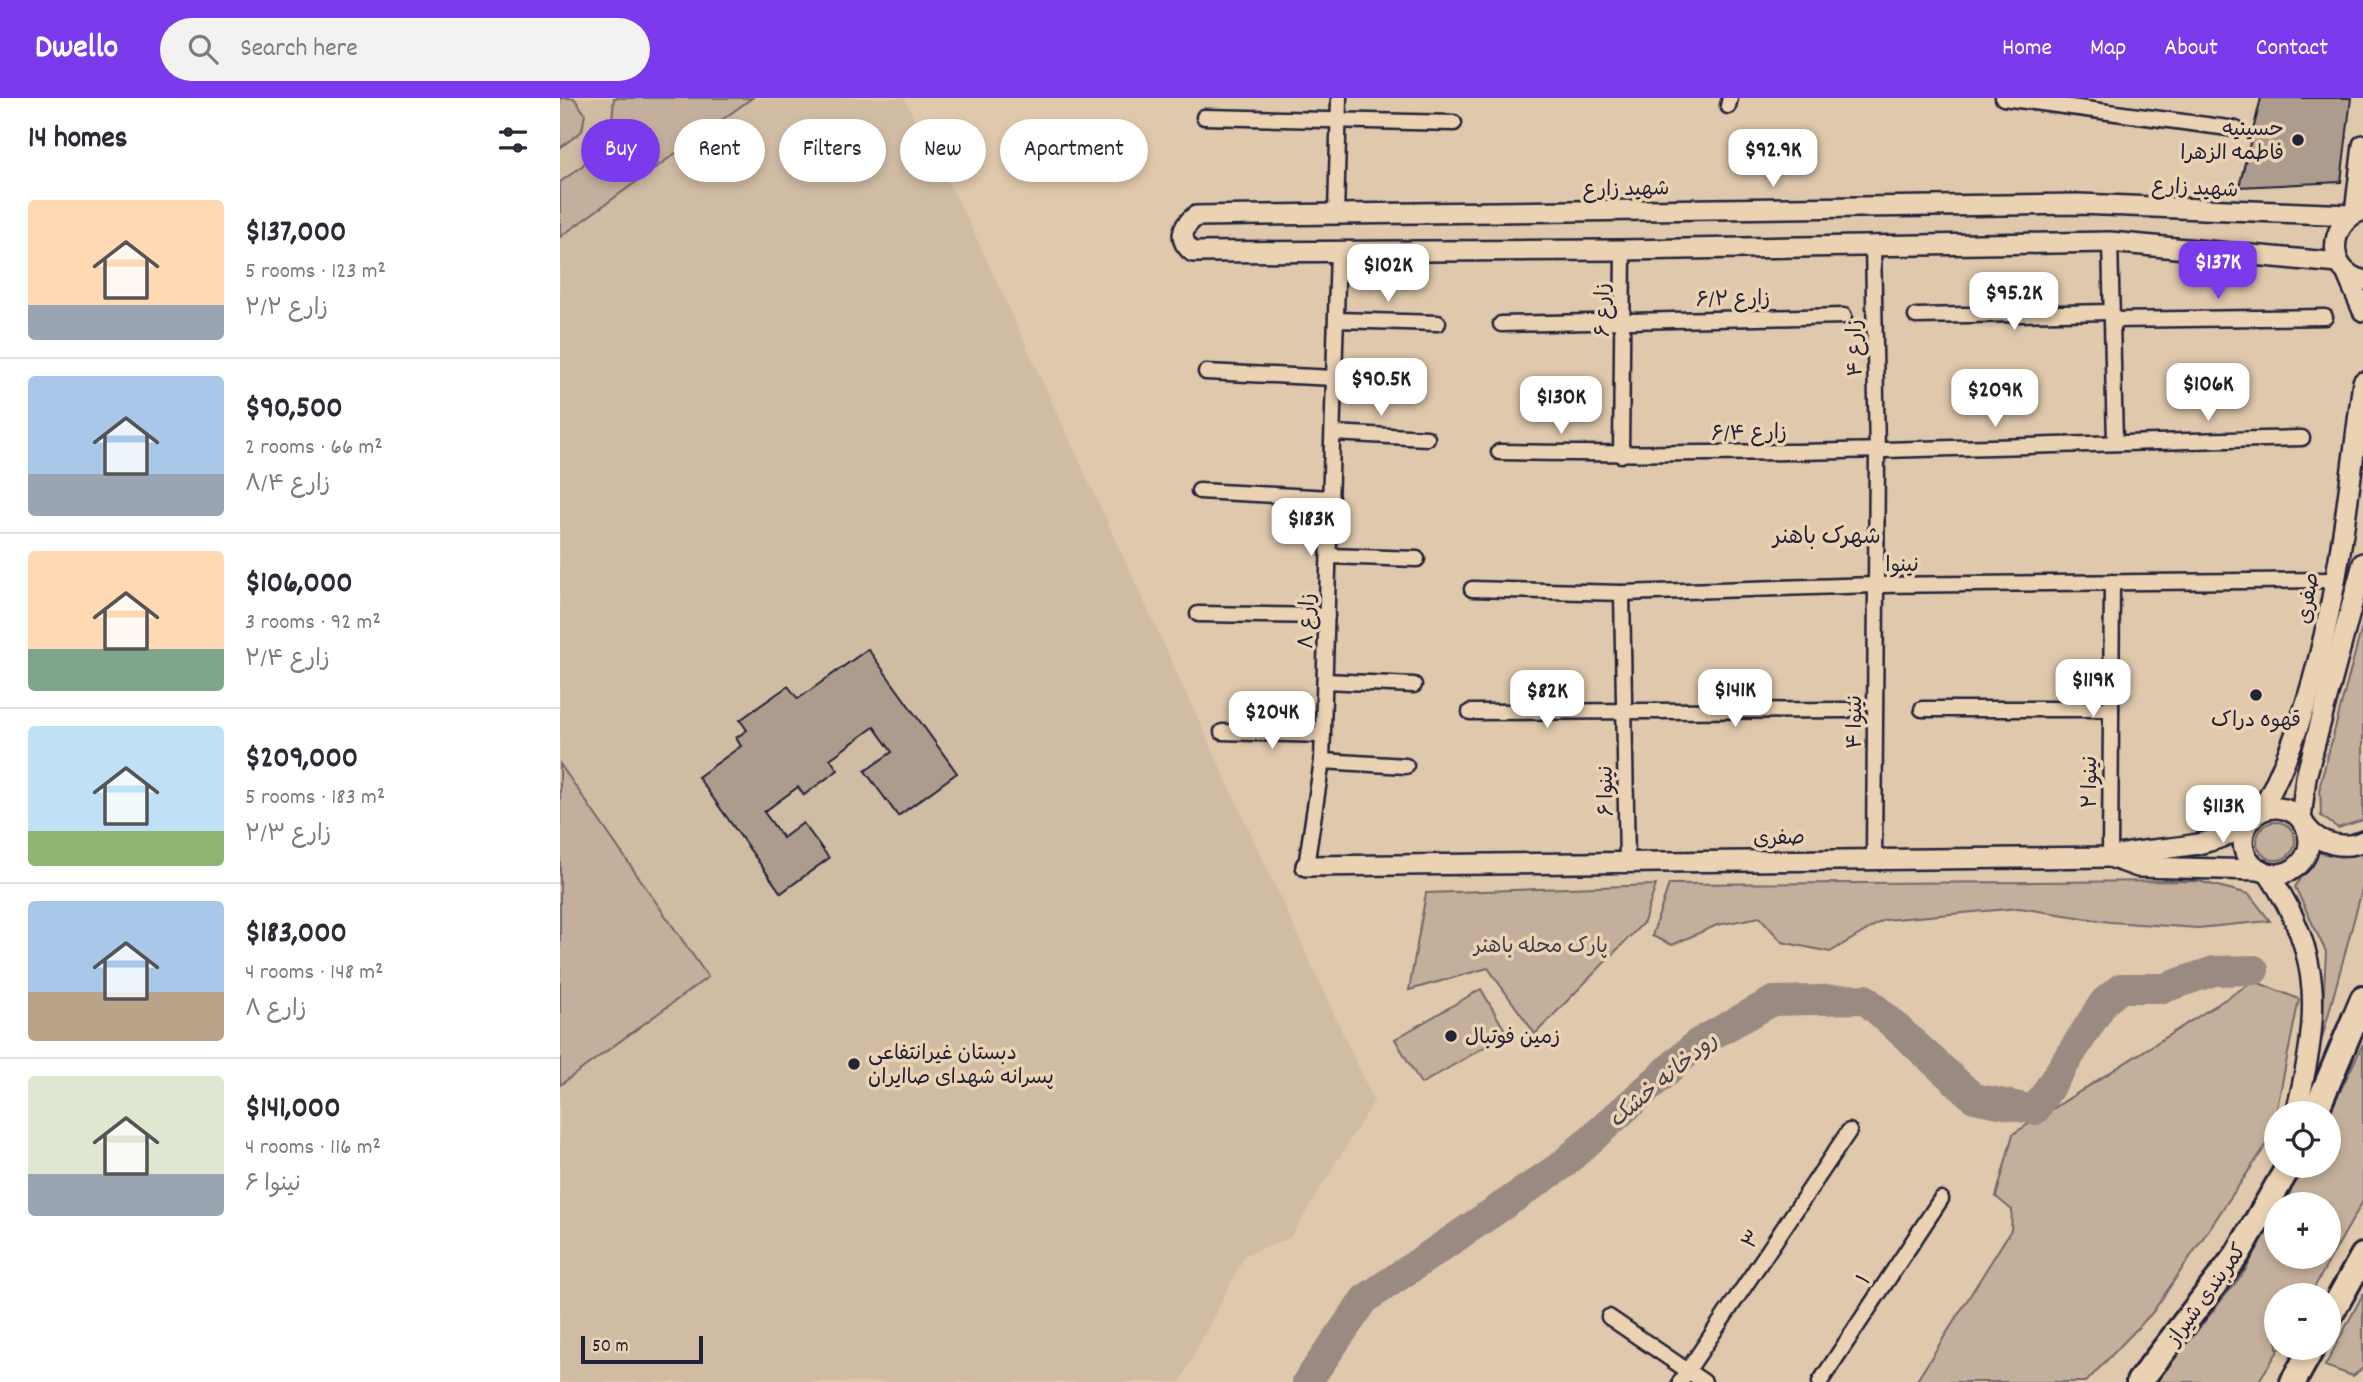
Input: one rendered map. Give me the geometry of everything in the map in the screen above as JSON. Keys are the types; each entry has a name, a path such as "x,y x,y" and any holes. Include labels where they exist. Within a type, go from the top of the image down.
{"highway":[{"path":"2320,1101 2363,999"},
{"name":"کمربندی شیراز","path":"2274,1192 2282,1178"},
{"name":"کمربندی شیراز","path":"2139,1382 2237,1255 2264,1209"},
{"path":"2341,1295 2363,1256"},
{"path":"2293,1382 2305,1360"}],"street":[{"path":"1336,216 1339,98"},
{"path":"2003,98 2236,129"},
{"path":"1204,117 1454,123"},
{"path":"2363,145 2356,213 2337,232 2334,244 2350,272 2363,311"},
{"name":"شهید زارع","path":"1338,251 1193,252 1185,246 1182,234 1185,224 1196,216 2079,204 2356,213"},
{"path":"1338,251 1623,250 2110,242 2350,272"},
{"path":"2110,242 2115,442"},
{"name":"۴ زارع","path":"1873,244 1877,452 1875,586"},
{"name":"۶ زارع","path":"1622,455 1623,250"},
{"name":"۸ زارع","path":"1306,866 1322,761 1338,251"},
{"name":"۶/۲ زارع","path":"1501,324 1844,316"},
{"path":"1916,316 2325,317"},
{"path":"1337,320 1438,323"},
{"path":"1206,372 1335,378"},
{"name":"صفری","path":"2261,811 2286,767 2321,653 2363,382"},
{"path":"1333,433 1427,438"},
{"name":"۶/۴ زارع","path":"1499,452 1622,455 1877,452 2115,442 2302,438"},
{"path":"1199,491 1331,498"},
{"path":"1329,556 1417,559"},
{"path":"2110,857 2138,867 2264,872 2288,872 2304,859 2309,838 2304,823 2306,777 2363,564"},
{"name":"نینوا","path":"1472,589 1622,593 1875,586 2333,580"},
{"name":"۲ نینوا","path":"2110,857 2112,582"},
{"name":"۴ نینوا","path":"1874,859 1875,586"},
{"name":"۶ نینوا","path":"1622,593 1627,862"},
{"path":"1198,614 1327,616"},
{"path":"1325,681 1414,685"},
{"path":"1922,709 2110,709"},
{"path":"1470,712 1847,710"},
{"path":"1222,732 1323,735"},
{"path":"1322,761 1406,766"},
{"path":"2299,1101 2305,1073 2313,1004 2313,979 2302,934 2291,908 2264,872 2253,864 2243,846 2247,825 2261,811 2282,808 2304,823 2312,835 2327,842 2355,845 2363,841"},
{"name":"صفری","path":"1306,866 2110,857 2136,850 2199,846 2214,842 2247,825"},
{"name":"۳","path":"1684,1376 1849,1131"},
{"path":"2274,1192 2278,1178"},
{"name":"۱","path":"1820,1382 1941,1199"},
{"path":"1609,1317 1684,1376 1704,1382"}],"shaded area":[{"path":"560,98 904,98 915,119 900,119 900,182 948,182 969,222 1374,1101 1290,1238 1245,1255 1180,1382 560,1382"}],"green space":[{"path":"560,98 574,98 585,114 584,119 581,119 581,132 560,148"},
{"path":"614,98 752,98 723,119 674,119 674,154 660,165 660,119 612,119"},
{"path":"581,167 581,182 636,182 560,237 560,182"},
{"path":"2363,623 2363,820 2338,828 2321,816 2320,785"},
{"path":"560,764 708,977 560,1085"},
{"path":"2276,822 2290,827 2295,841 2290,855 2276,860 2262,855 2257,841 2262,827"},
{"path":"2363,850 2363,886 2321,1042 2326,952 2295,887 2316,852 2341,857"},
{"path":"2198,881 2249,894 2270,921 2198,928 2110,922 2019,908 1884,920 1830,952 1782,942 1760,917 1717,925 1672,945 1652,936 1669,884"},
{"name":"پارک محله باهنر","path":"1656,885 1644,922 1535,1034 1488,968 1409,990 1426,893"},
{"path":"2254,981 2299,999 2278,1101 2264,1101 2264,1148 2152,1313 2086,1382 1916,1382 2011,1230 2012,1210 1996,1197 2013,1134"},
{"name":"زمین فوتبال","path":"1481,989 1507,1034 1421,1084 1395,1039"},
{"path":"2363,1044 2363,1201 2341,1240 2341,1192 2288,1192 2295,1178 2341,1178 2341,1101 2335,1101"},
{"path":"2264,1236 2264,1269 2325,1269 2317,1283 2264,1283 2264,1360 2272,1360 2258,1382 2156,1382 2245,1271"},
{"path":"2363,1294 2363,1368 2353,1376 2325,1366 2328,1360 2341,1360 2341,1336"}],"building":[{"name":"حسینیه فاطمه الزهرا","path":"2261,98 2351,98 2341,182 2239,187"},
{"path":"868,649 957,773 898,816 865,771 892,752 874,727 830,759 838,770 804,795 798,787 764,812 783,838 803,823 829,858 781,893 698,777 741,746 736,738 747,730 740,720 788,686 798,699"}],"waterway":[{"name":"رودخانه خشک","path":"1307,1382 1365,1299 1561,1166 1698,1043 1773,1001 1865,999 1974,1098 2035,1110 2104,1002 2121,988 2164,988 2214,971 2254,970"}],"place":[{"name":"حسینیه فاطمه الزهرا","path":"2298,140"},
{"name":"قهوه دراک","path":"2256,695"},
{"name":"زمین فوتبال","path":"1451,1036"},
{"name":"دبستان غیرانتفاعی پسرانه شهدای صاایران","path":"854,1064"}],"district":[{"name":"شهرک باهنر","path":"1827,535"}]}
